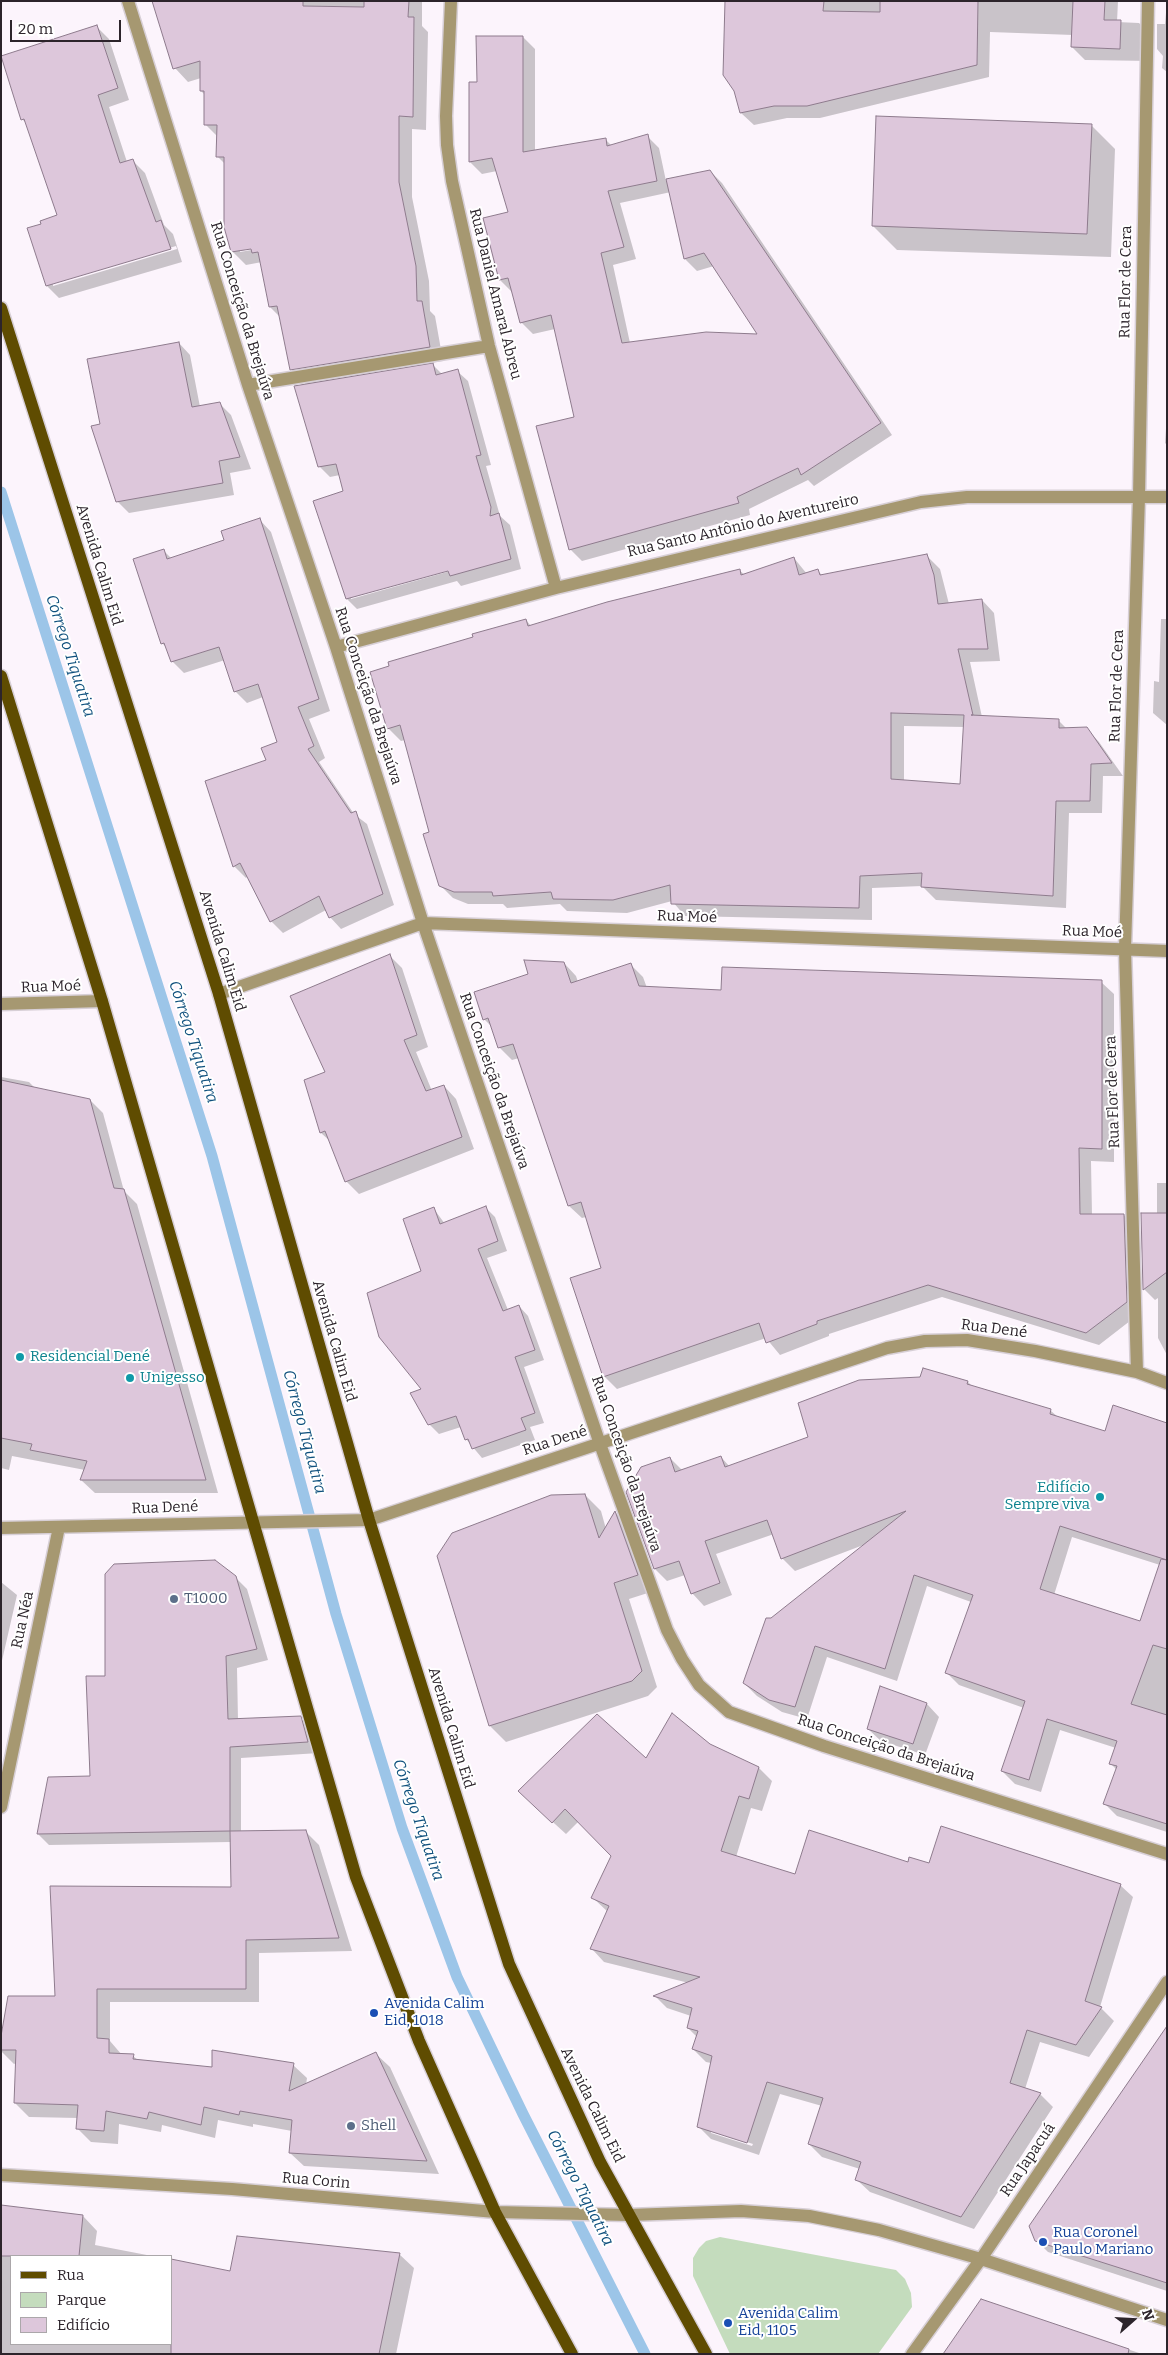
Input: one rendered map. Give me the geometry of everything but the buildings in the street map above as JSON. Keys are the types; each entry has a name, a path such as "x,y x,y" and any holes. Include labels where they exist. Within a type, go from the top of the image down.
{"main road":[{"name":"Avenida Calim Eid","path":"1,308 219,994 369,1520 509,1964 600,2162 706,2354"},
{"path":"1,676 102,1001 356,1877 419,2041 495,2212 572,2354"}],"street":[{"name":"Rua Conceição da Brejaúva","path":"128,1 248,385 336,647 423,923 600,1444 667,1630 699,1685 729,1712 816,1743 1167,1854"},
{"name":"Rua Daniel Amaral Abreu","path":"451,1 446,116 447,145 460,224 489,346 556,588"},
{"name":"Rua Flor de Cera","path":"1137,1372 1125,949 1139,496 1148,1"},
{"path":"248,385 489,346"},
{"name":"Rua Santo Antônio do Aventureiro","path":"336,647 556,588 921,502 966,497 1167,497"},
{"name":"Rua Moé","path":"219,994 423,923 1167,951"},
{"name":"Rua Moé","path":"1,1004 102,1001"},
{"name":"Rua Dené","path":"1,1528 369,1520 887,1348 925,1341 967,1340 1035,1350 1137,1372 1167,1383"},
{"name":"Rua Néa","path":"1,1807 59,1527"},
{"name":"Rua Japacuá","path":"912,2354 981,2259 1167,1982"},
{"name":"Rua Corin","path":"1,2175 232,2190 495,2212 629,2215"},
{"path":"629,2215 741,2211 809,2216 879,2230 981,2259 1167,2320"}],"green space":[{"path":"720,2237 896,2270 905,2279 911,2293 912,2307 878,2354 730,2354 693,2276 693,2258 699,2248 706,2241"}],"waterway":[{"name":"Córrego Tiquatira","path":"1,492 212,1156 336,1614 402,1828 457,1977 523,2114 645,2354"}],"place":[{"name":"Residencial Dené","path":"20,1357"},
{"name":"Unigesso","path":"130,1378"},
{"name":"Edifício Sempre viva","path":"1100,1497"},
{"name":"T1000","path":"174,1599"},
{"name":"Avenida Calim Eid, 1018","path":"374,2013"},
{"name":"Shell","path":"351,2126"},
{"name":"Rua Coronel Paulo Mariano","path":"1043,2242"},
{"name":"Avenida Calim Eid, 1105","path":"728,2323"}]}
